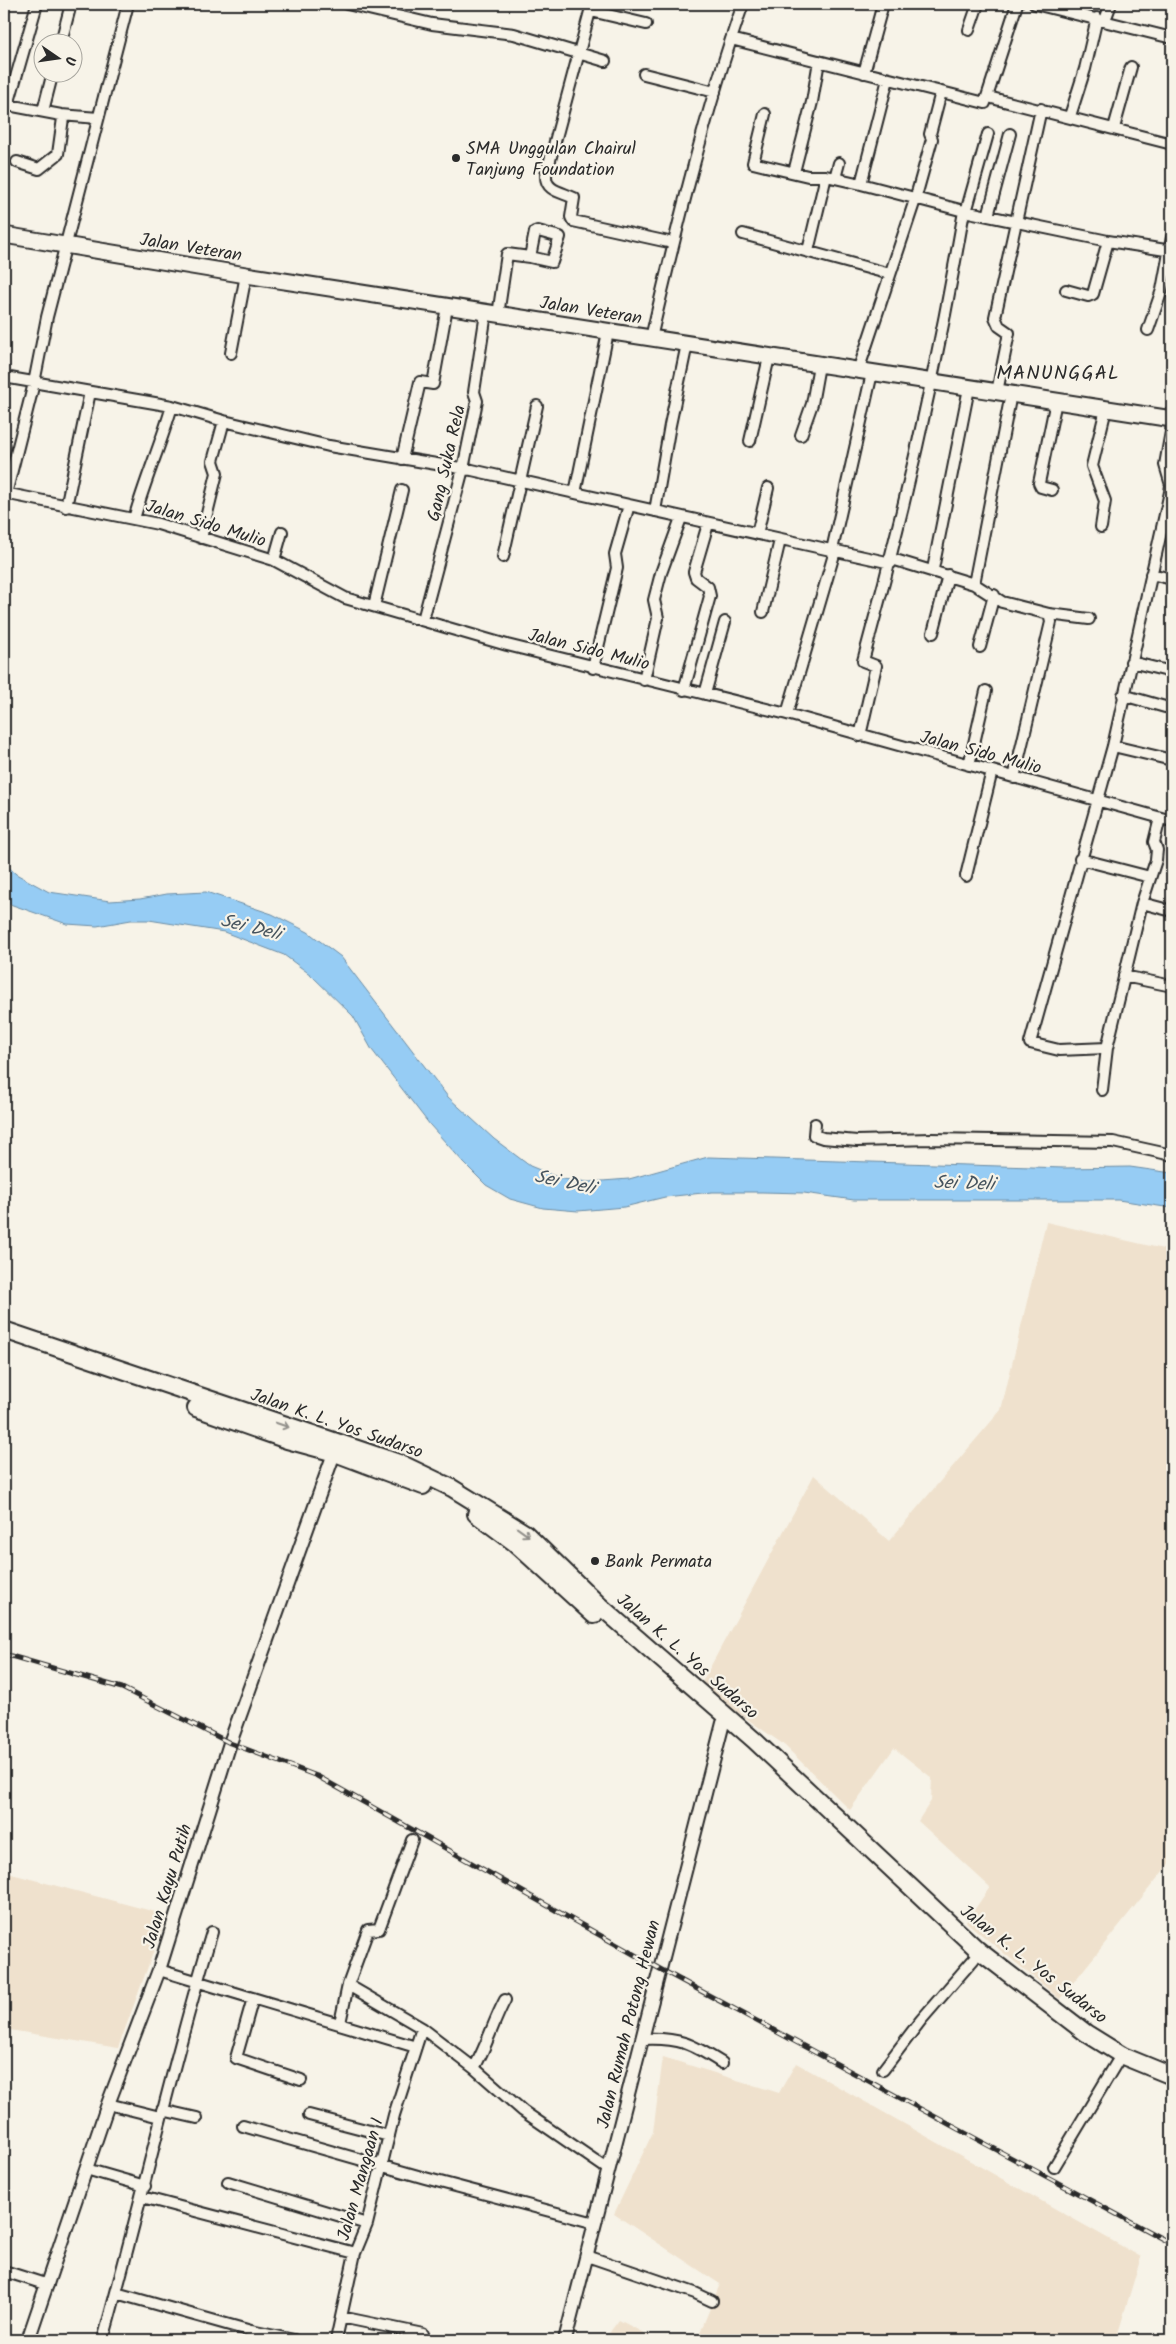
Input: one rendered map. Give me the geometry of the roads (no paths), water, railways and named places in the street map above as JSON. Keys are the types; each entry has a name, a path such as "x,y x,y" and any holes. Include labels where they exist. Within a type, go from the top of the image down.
{"highway":[{"name":"Jalan K. L. Yos Sudarso","path":"4,1330 293,1429 426,1487 478,1515 515,1543 592,1613 726,1720 978,1950 1086,2033 1123,2056 1172,2076"},
{"name":"Jalan K. L. Yos Sudarso","path":"4,1342 287,1440 337,1447"},
{"name":"Jalan K. L. Yos Sudarso","path":"726,1720 974,1959 1080,2039 1117,2062 1172,2087"}],"main road":[{"name":"Jalan Veteran","path":"4,235 447,307 1172,419"}],"street":[{"path":"37,4 6,104 61,114 98,118"},
{"path":"64,32 71,4"},
{"path":"5,494 34,382 47,317 67,246 128,4"},
{"path":"347,4 432,24 514,34 605,61"},
{"path":"651,338 673,243 715,92 743,4"},
{"path":"864,73 883,4"},
{"path":"969,30 978,4"},
{"path":"731,39 983,103 988,97 1017,4"},
{"path":"1034,4 1172,38"},
{"path":"1070,116 1101,19 1111,4"},
{"path":"646,24 592,7 578,53 546,175 546,182 550,188 574,198 571,217 573,221 673,243"},
{"path":"794,172 812,102 819,61"},
{"path":"1114,128 1131,67"},
{"path":"644,74 715,92"},
{"path":"861,184 888,79"},
{"path":"43,110 50,82"},
{"path":"787,714 833,551 865,372 890,274 915,200 932,138 930,134 941,92"},
{"path":"988,97 1070,116 1172,144"},
{"path":"974,584 1004,393 1009,333 999,326 995,317 1018,222 1041,109"},
{"path":"17,162 39,169 58,156 63,118 61,114"},
{"path":"765,114 753,163 808,176 830,177 861,184 965,212 1108,241 1171,251"},
{"path":"860,736 876,666 863,662 891,561 932,382 965,212 988,134"},
{"path":"988,216 1010,134"},
{"path":"808,251 830,177 839,164"},
{"path":"743,234 890,274"},
{"path":"1148,330 1162,290 1171,251 1172,237"},
{"path":"1066,290 1088,296 1093,294 1108,241"},
{"name":"Gang Suka Rela","path":"423,620 463,469 477,400 474,392 508,254 530,257"},
{"path":"231,352 246,275"},
{"path":"402,459 420,382 433,384 447,307"},
{"path":"575,493 608,332"},
{"path":"655,511 670,425 688,344"},
{"path":"750,441 769,357"},
{"path":"801,436 812,404 819,364"},
{"path":"4,377 172,406 224,421 329,446 463,469 629,504 681,518 780,540 933,570 974,584 994,595 1002,602 1049,614 1089,619"},
{"path":"933,570 969,388"},
{"path":"66,507 90,392"},
{"path":"1052,490 1041,487 1039,483 1056,401"},
{"path":"134,519 172,406"},
{"path":"502,557 537,406"},
{"path":"1101,527 1105,501 1092,466 1106,409"},
{"path":"201,538 217,473 213,461 224,421"},
{"path":"1107,1048 1059,1050 1030,1043 1113,746 1171,485 1166,465 1172,426"},
{"path":"757,534 768,488"},
{"path":"374,606 402,490"},
{"name":"Jalan Sido Mulio","path":"5,494 134,519 274,560 345,598 506,645 593,668 787,714 860,736 1172,821"},
{"path":"593,668 617,568 615,554 629,504"},
{"path":"644,680 658,618 654,600 660,573 681,518"},
{"path":"684,690 710,596 708,587 696,578 694,572 708,524"},
{"path":"274,560 282,532"},
{"path":"763,612 780,540"},
{"path":"1151,574 1172,579"},
{"path":"933,633 948,575"},
{"path":"980,647 994,595"},
{"path":"1014,778 1051,622 1049,614"},
{"path":"706,694 725,622"},
{"path":"1131,662 1172,672"},
{"path":"968,765 986,691"},
{"path":"1123,695 1165,708"},
{"path":"1113,746 1172,760"},
{"path":"966,876 992,771"},
{"path":"1102,1090 1107,1048 1142,903 1157,855 1154,842 1160,818"},
{"path":"1080,859 1150,877"},
{"path":"1142,903 1172,911"},
{"path":"1124,976 1172,986"},
{"path":"815,1124 814,1135 823,1138 857,1141 931,1139 1113,1142 1172,1155"},
{"name":"Jalan Kayu Putih","path":"28,2340 108,2104 159,1970 230,1743 337,1447"},
{"name":"Jalan Rumah Potong Hewan","path":"565,2340 726,1720"},
{"path":"340,2023 348,1985 368,1930 379,1929 412,1840"},
{"path":"103,2340 143,2192 161,2113 212,1932"},
{"path":"883,2070 921,2020 974,1959"},
{"path":"159,1970 416,2046"},
{"path":"348,1985 422,2028 474,2068 523,2111 609,2170"},
{"path":"254,1998 236,2058 300,2080"},
{"path":"474,2068 487,2047 493,2025 505,2000"},
{"name":"Jalan Mangaan I","path":"336,2340 356,2253 367,2224 389,2136 422,2028"},
{"path":"642,2039 664,2038 691,2044 722,2063"},
{"path":"1054,2167 1117,2062"},
{"path":"108,2104 197,2118"},
{"path":"309,2115 389,2136"},
{"path":"243,2126 595,2223"},
{"path":"86,2169 143,2192 356,2253"},
{"path":"228,2182 367,2224"},
{"path":"586,2256 695,2293 712,2301"},
{"path":"4,2272 48,2285"},
{"path":"116,2293 251,2331 294,2340"},
{"path":"341,2317 423,2334"}],"water":[{"name":"Sei Deli","path":"4,863 16,874 49,892 110,901 140,899 167,894 206,892 272,914 308,932 341,957 448,1097 494,1139 530,1166 562,1179 589,1182 629,1179 708,1157 1064,1168 1130,1167 1172,1173 1172,1208 1118,1200 854,1200 804,1193 712,1192 665,1197 624,1207 578,1211 543,1208 510,1199 486,1185 464,1163 430,1125 372,1050 353,1016 311,975 284,955 224,932 149,920 131,920 97,926 67,924 4,902"}],"railway":[{"path":"4,1654 122,1688 230,1743 317,1776 660,1969 1172,2244"}],"place":[{"name":"SMA Unggulan Chairul Tanjung Foundation","path":"456,158"},
{"name":"Bank Permata","path":"595,1561"}],"district":[{"name":"MANUNGGAL","path":"1058,372"}]}
